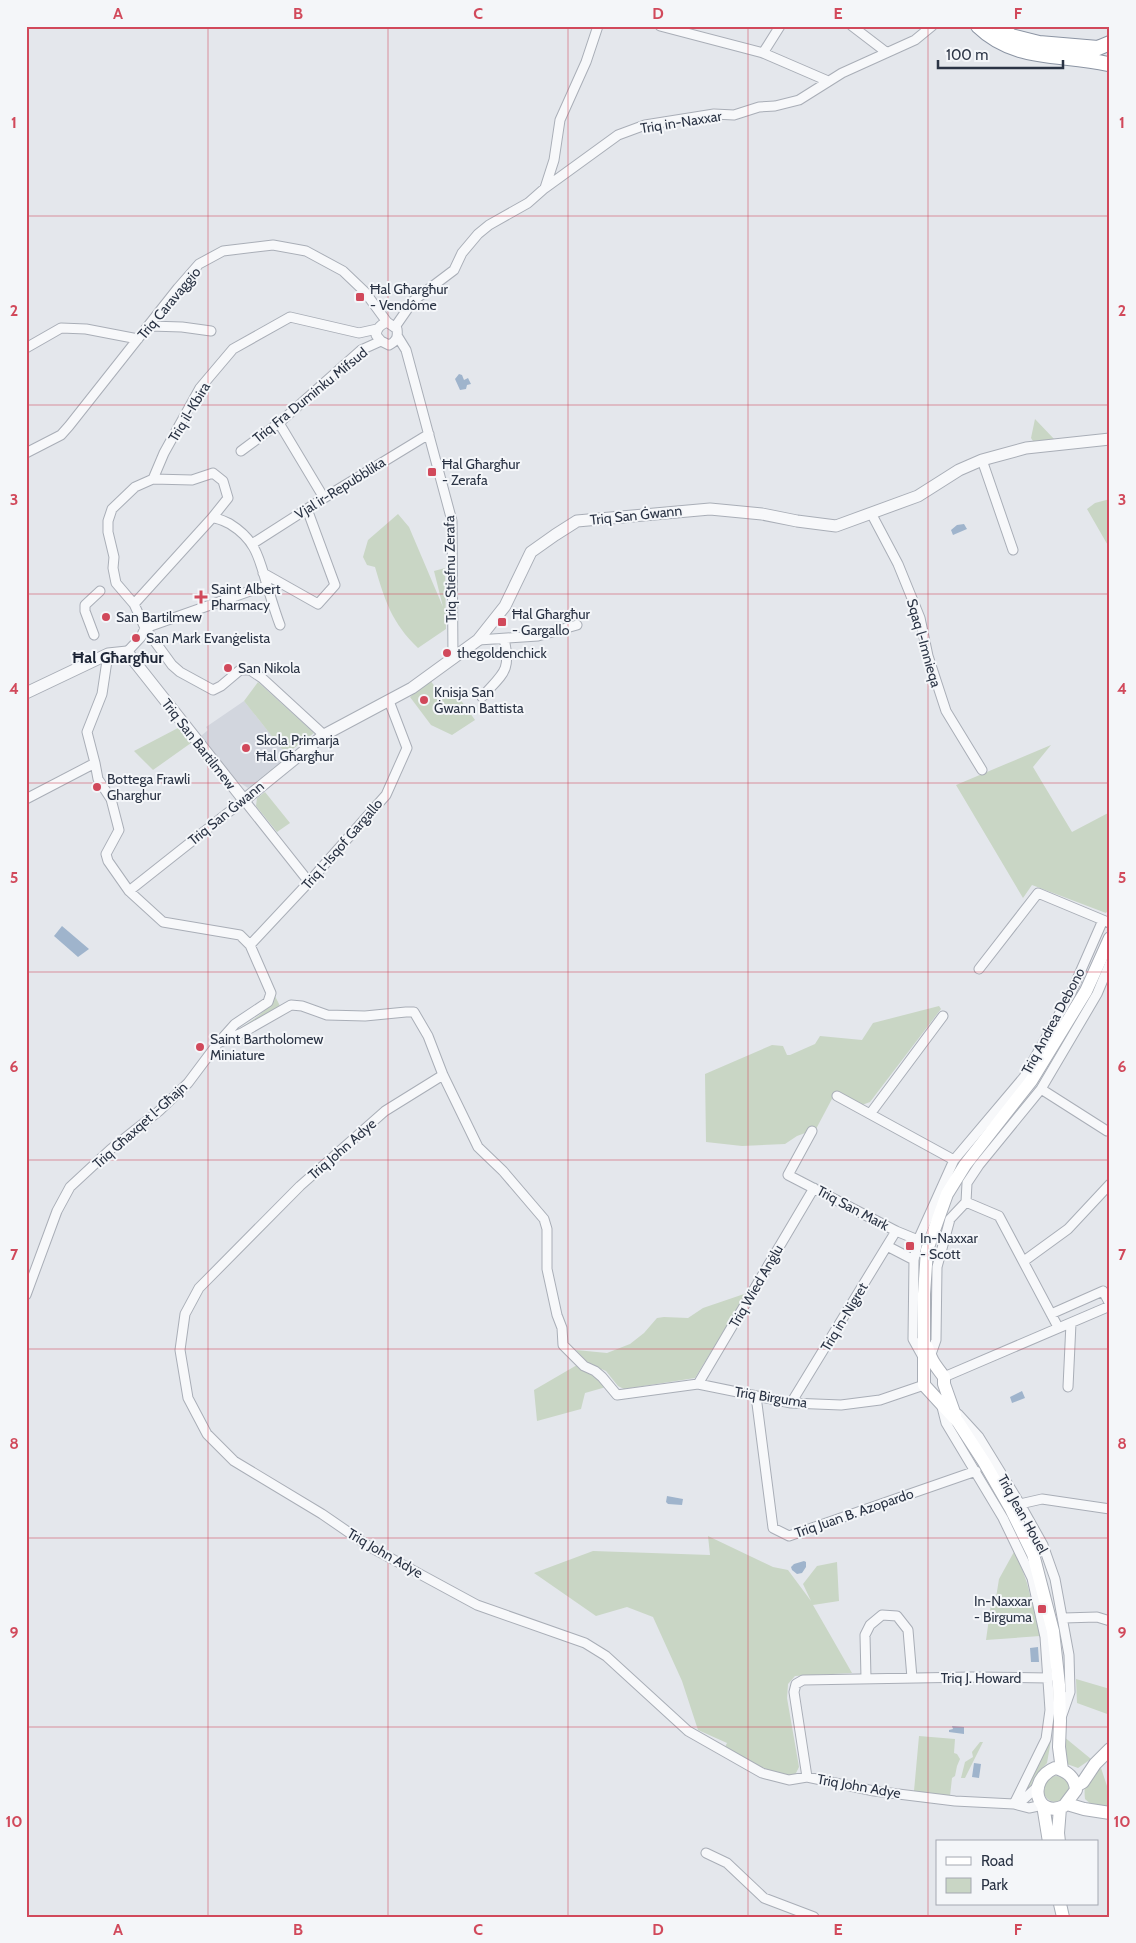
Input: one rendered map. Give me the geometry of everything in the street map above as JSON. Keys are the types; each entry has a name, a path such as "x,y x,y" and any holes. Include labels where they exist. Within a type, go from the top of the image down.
{"highway":[{"path":"978,26 1005,46 1037,55 1073,57 1109,64 1106,51 1110,44"},
{"path":"999,26 1011,36 1039,43 1098,48 1110,44"}],"main road":[{"name":"Triq Andrea Debono","path":"926,1384 927,1359 924,1294 927,1250 948,1194 965,1165 1031,1081 1086,991 1110,938"},
{"name":"Triq Andrea Debono","path":"927,1359 942,1377"},
{"path":"931,1370 942,1377 937,1391 926,1384 931,1370"},
{"name":"Triq Jean Houel","path":"942,1377 947,1406"},
{"name":"Triq Jean Houel","path":"926,1384 947,1406 984,1462 1034,1554 1053,1631 1054,1733 1048,1771"},
{"name":"Triq Jean Houel","path":"1054,1681 1060,1721 1059,1747 1066,1772"},
{"path":"1060,1840 1058,1833 1063,1806 1095,1764 1110,1749"},
{"path":"1095,1764 1078,1772 1066,1772 1055,1768 1048,1771 1039,1781 1039,1800 1043,1805 1052,1809 1063,1806 1104,1812"},
{"path":"1066,1772 1074,1780 1076,1788 1086,1803 1104,1812"},
{"path":"1043,1805 1049,1840"}],"street":[{"path":"545,188 554,160 560,120 586,62 598,26"},
{"path":"660,26 689,29 762,53 828,81"},
{"path":"762,53 780,26"},
{"path":"852,26 886,52"},
{"name":"Triq in-Naxxar","path":"391,324 413,301 454,270 462,254 478,234 489,225 528,203 545,188 618,135 645,125 714,114 734,115 759,107 785,104 799,100 828,81 886,52 915,40 932,26"},
{"name":"Triq Caravaggio","path":"26,453 61,435 199,264 223,251 273,245 306,251 343,271 365,292 391,324"},
{"name":"Triq il-Kbira","path":"153,479 164,454 200,388 233,349 290,316 359,333 377,329"},
{"path":"391,324 397,329 398,337 395,342 389,344 380,341 376,335 377,329 381,325 391,324"},
{"path":"150,326 182,327 211,331"},
{"path":"26,348 61,328 86,329 138,339"},
{"name":"Triq Stiefnu Zerafa","path":"398,337 406,350 452,521 453,659"},
{"name":"Triq Fra Duminku Mifsud","path":"241,451 280,423 361,350 380,341"},
{"path":"280,423 324,498"},
{"name":"Vjal ir-Repubblika","path":"252,544 429,434"},
{"name":"Triq San Ġwann","path":"129,891 324,735 412,688 478,640 505,606 531,552 555,534 578,522 710,509 762,514 836,526 918,496 943,480 982,460 1026,448 1110,439"},
{"path":"982,460 1013,550"},
{"path":"134,604 228,498 223,481 213,473 192,480 153,479 136,487 112,509 108,521 108,532 114,557 113,568 116,583 134,604 145,628 172,665 180,672 214,690 240,670 250,670 262,678 324,735"},
{"path":"264,572 318,604 335,585 307,509"},
{"name":"Sqaq l-Imnieqa","path":"871,513 898,564 920,618 931,664 946,711 982,770"},
{"path":"212,518 219,519 233,526 247,537 252,544 264,572 280,625"},
{"path":"26,693 108,654 127,652 141,637 145,628 267,585"},
{"path":"94,635 84,612 85,605 100,591"},
{"path":"478,640 538,636 577,625"},
{"path":"482,697 507,668 508,655 504,639"},
{"name":"Triq San Bartilmew","path":"127,652 309,882"},
{"path":"108,654 102,694 87,732 98,779 111,799 119,830 106,854 108,861 129,891 163,922 240,935 250,945"},
{"name":"Triq l-Isqof Gargallo","path":"250,945 386,795 407,748 389,701"},
{"path":"26,799 95,763"},
{"path":"979,969 1038,893 1106,921"},
{"name":"Triq Andrea Debono","path":"1106,921 1071,993 1024,1077 954,1160 918,1240 914,1260 913,1339 927,1359 936,1340 937,1267 950,1219 966,1202 967,1182 978,1165 1041,1089 1097,994 1110,963"},
{"name":"Triq Għaxqet l-Għajn","path":"26,1295 57,1211 70,1188 111,1149 159,1111 188,1083 218,1043 236,1024 268,1002 271,993 250,945"},
{"path":"218,1043 242,1033 290,1005 302,1006 327,1015 365,1016 414,1012 428,1036 443,1075"},
{"path":"870,1114 943,1016"},
{"name":"Triq Birguma","path":"443,1075 478,1147 503,1171 544,1219 547,1229 547,1269 557,1316 562,1328 563,1346 584,1366 602,1377 617,1395 698,1384 791,1403 841,1405 880,1400 926,1384"},
{"name":"Triq John Adye","path":"443,1075 385,1111 300,1186 199,1288 185,1314 180,1350 188,1398 207,1434 234,1462 322,1514 370,1547 477,1605 585,1643 606,1656 688,1731 762,1773 789,1780 807,1777 874,1791 955,1801 1014,1804 1029,1808 1043,1805"},
{"path":"1041,1089 1107,1131 1110,1131"},
{"path":"837,1096 954,1160"},
{"name":"Triq San Mark","path":"812,1131 788,1175 896,1231 918,1240"},
{"path":"1024,1261 1068,1229 1110,1184"},
{"name":"Triq Wied Anġlu","path":"698,1384 814,1188"},
{"path":"966,1202 999,1216 1058,1327"},
{"name":"Triq in-Nigret","path":"791,1403 896,1231"},
{"name":"Triq San Mark","path":"887,1246 914,1260"},
{"path":"942,1377 1110,1305 1103,1291 1051,1314"},
{"path":"1068,1387 1071,1323"},
{"name":"Triq Juan B. Azopardo","path":"756,1396 773,1528 790,1536 976,1471"},
{"name":"Triq Jean Houel","path":"947,1406 946,1423 1003,1518 1032,1578 1054,1681 1046,1739 1014,1804"},
{"name":"Triq Jean Houel","path":"947,1406 979,1437 1043,1545 1055,1579 1064,1618 1069,1655 1070,1692 1060,1721"},
{"path":"1020,1504 1042,1499 1110,1509"},
{"path":"866,1678 865,1635 870,1625 882,1615 897,1616 908,1630 912,1678"},
{"path":"1064,1618 1097,1617 1110,1621"},
{"name":"Triq J. Howard","path":"807,1777 794,1692 796,1684 803,1680 912,1678 1054,1681"},
{"name":"Triq Jean Houel","path":"1050,1710 1054,1733"},
{"path":"1014,1804 1024,1799 1038,1786"},
{"path":"706,1853 727,1863 764,1898 814,1917"}],"shaded area":[{"name":"Skola Primarja Ħal Għargħur","path":"244,701 288,756 248,788 234,779 201,736 208,730 206,727"}],"green space":[{"path":"1035,419 1055,440 1033,441 1031,438"},
{"path":"1110,499 1110,549 1087,509 1095,503"},
{"path":"398,514 409,527 443,607 434,571 445,568 446,629 418,648 402,630 390,611 375,567 367,565 363,557 368,540"},
{"path":"430,680 441,695 452,688 475,720 452,735 431,725 410,697"},
{"path":"258,682 314,733 286,754 244,701"},
{"path":"178,728 191,743 153,770 134,751"},
{"path":"1051,745 1033,767 1072,832 1110,812 1110,907 1106,913 1032,885 1023,898 956,785"},
{"path":"265,792 290,823 277,832 256,806 257,798"},
{"path":"275,996 280,1006 242,1031 239,1029 264,1011"},
{"path":"939,1006 941,1009 870,1102 862,1105 840,1093 833,1097 816,1129 797,1136 785,1144 742,1146 706,1142 705,1074 772,1045 783,1046 787,1055 790,1055 815,1044 820,1036 862,1040 873,1023"},
{"path":"747,1293 695,1378 624,1389 618,1386 606,1371 589,1364 576,1350 607,1353 630,1344 644,1333 657,1318 688,1318 703,1308"},
{"path":"577,1365 594,1372 606,1387 585,1393 581,1409 537,1421 534,1390"},
{"path":"708,1536 773,1567 788,1570 811,1601 803,1584 817,1566 837,1562 839,1601 813,1605 852,1673 795,1676 788,1684 787,1698 799,1767 794,1777 766,1769 741,1758 724,1749 727,1743 698,1730 682,1681 653,1617 627,1607 596,1616 534,1573 593,1551 710,1555"},
{"path":"1015,1550 1027,1583 1040,1636 986,1640 991,1604 995,1604 999,1579"},
{"path":"1076,1679 1110,1689 1110,1715 1077,1703"},
{"path":"919,1736 955,1739 954,1753 960,1759 955,1776 952,1778 950,1796 914,1791"},
{"path":"1063,1736 1091,1759 1078,1768 1067,1764"},
{"path":"1049,1740 1051,1740 1047,1763 1035,1776 1027,1795 1021,1798"},
{"path":"980,1742 983,1742 965,1778 961,1778 965,1762 973,1757 972,1752"},
{"path":"1101,1768 1110,1795 1110,1809 1093,1806 1085,1799 1087,1781"},
{"path":"1056,1776 1065,1780 1069,1789 1065,1798 1056,1802 1047,1798 1043,1789 1047,1780"}],"water":[{"path":"459,374 462,375 464,380 468,378 471,384 467,385 466,389 460,390 455,379"},
{"path":"964,524 967,529 953,535 951,530 957,525"},
{"path":"62,926 89,949 78,957 54,936"},
{"path":"1022,1391 1025,1398 1012,1403 1010,1397"},
{"path":"667,1496 683,1499 682,1505 668,1504 666,1502"},
{"path":"806,1562 806,1567 802,1573 797,1574 792,1570 791,1567 794,1564"},
{"path":"1038,1647 1039,1662 1031,1662 1030,1648"},
{"path":"952,1726 964,1727 964,1734 949,1732 949,1730 953,1729"},
{"path":"974,1763 981,1764 979,1778 972,1777"}],"place":[{"name":"Ħal Għargħur - Vendôme","path":"360,297"},
{"name":"Ħal Għargħur - Zerafa","path":"432,472"},
{"name":"Saint Albert Pharmacy","path":"201,597"},
{"name":"San Bartilmew","path":"106,617"},
{"name":"Ħal Għargħur - Gargallo","path":"502,622"},
{"name":"San Mark Evanġelista","path":"136,638"},
{"name":"thegoldenchick","path":"447,653"},
{"name":"San Nikola","path":"228,668"},
{"name":"Knisja San Ġwann Battista","path":"424,700"},
{"name":"Skola Primarja Ħal Għargħur","path":"246,748"},
{"name":"Bottega Frawli Gharghur","path":"97,787"},
{"name":"Saint Bartholomew Miniature","path":"200,1047"},
{"name":"In-Naxxar - Scott","path":"910,1246"},
{"name":"In-Naxxar - Birguma","path":"1042,1609"}],"district":[{"name":"Ħal Għargħur","path":"118,657"}]}
